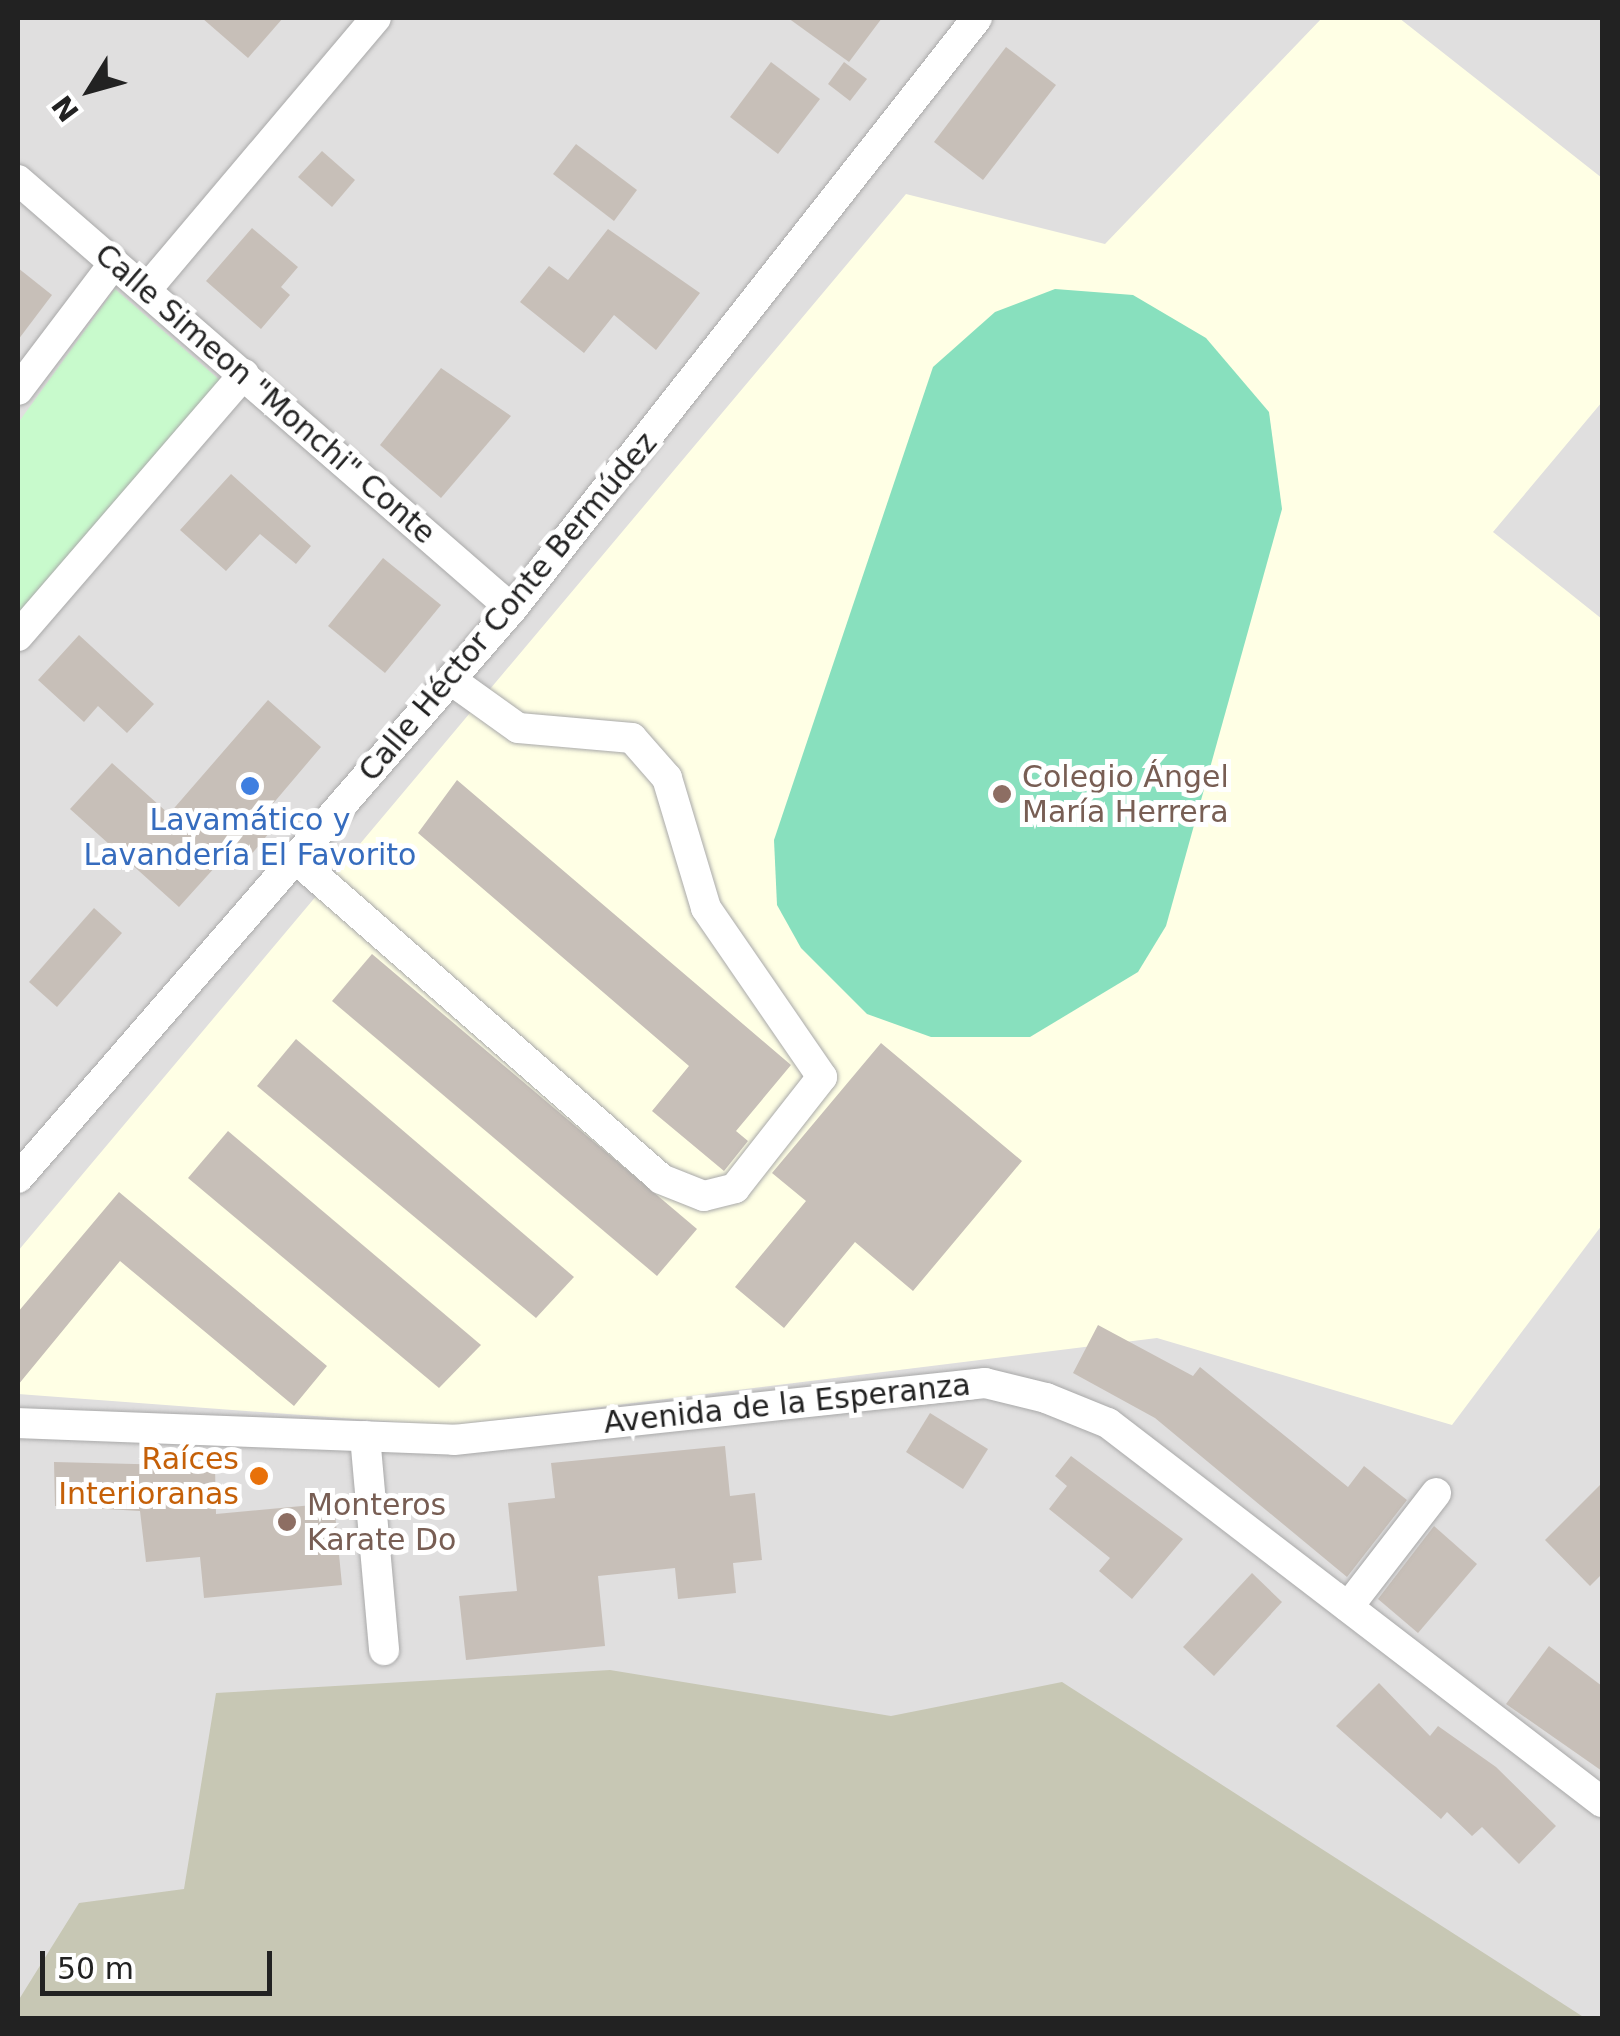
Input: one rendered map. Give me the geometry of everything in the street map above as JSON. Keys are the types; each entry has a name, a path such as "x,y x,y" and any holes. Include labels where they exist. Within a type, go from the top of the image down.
{"street":[{"path":"146,290 376,18"},
{"name":"Calle Héctor Conte Bermúdez","path":"18,1178 512,609 977,18"},
{"name":"Calle Simeon \"Monchi\" Conte","path":"18,180 512,609"},
{"path":"18,390 114,263"},
{"path":"18,636 244,374"},
{"path":"296,859 661,1179 704,1196 735,1188 822,1077 706,908 666,778 632,738 518,728 451,680"},
{"name":"Avenida de la Esperanza","path":"18,1423 454,1440 985,1383 1108,1424 1602,1802"},
{"path":"364,1436 384,1650"},
{"path":"1348,1607 1436,1493"}],"shaded area":[{"path":"18,18 1602,18 1602,2018 18,2018"},
{"name":"Colegio Ángel María Herrera","path":"1322,18 1399,18 1602,178 1602,402 1493,532 1602,619 1602,1225 1452,1425 1157,1338 449,1426 18,1394 18,1251 906,194 1105,244"},
{"path":"610,1670 891,1716 1062,1682 1585,2018 18,2018 18,2001 79,1903 184,1889 216,1693"}],"green space":[{"path":"115,289 222,382 18,619 18,423"},
{"path":"1055,289 1133,295 1206,338 1269,412 1282,509 1166,926 1138,972 1030,1037 931,1037 867,1014 801,948 777,905 774,840 933,367 995,312"}],"building":[{"path":"202,18 283,18 248,58"},
{"path":"788,18 882,18 849,62"},
{"path":"1006,47 1056,85 983,180 934,142"},
{"path":"771,62 820,99 778,154 730,117"},
{"path":"844,62 867,79 850,101 828,84"},
{"path":"576,144 637,190 614,221 553,174"},
{"path":"322,151 355,180 332,207 298,177"},
{"path":"252,228 298,267 281,287 290,295 261,329 206,281"},
{"path":"608,229 700,293 656,350 614,315 584,353 520,302 549,266 568,280"},
{"path":"18,268 52,295 18,340"},
{"path":"441,368 511,416 441,498 380,445"},
{"path":"231,474 311,546 296,564 260,534 226,571 180,530"},
{"path":"383,558 441,605 385,673 328,626"},
{"path":"79,635 154,704 127,733 98,706 84,722 38,680"},
{"path":"268,700 321,747 271,806 283,816 241,867 226,855 179,907 70,809 112,763 169,814"},
{"path":"457,780 791,1065 736,1131 748,1141 724,1171 652,1111 689,1066 418,833"},
{"path":"94,908 122,933 57,1007 29,982"},
{"path":"372,954 697,1229 657,1276 332,1001"},
{"path":"296,1039 574,1277 536,1318 257,1086"},
{"path":"881,1043 1022,1161 913,1291 855,1242 784,1328 735,1287 806,1201 772,1173"},
{"path":"228,1131 481,1345 439,1388 188,1178"},
{"path":"119,1192 327,1366 294,1406 120,1261 18,1385 18,1312"},
{"path":"1098,1325 1193,1376 1200,1367 1348,1487 1364,1466 1407,1500 1347,1577 1155,1418 1073,1373"},
{"path":"930,1413 988,1449 963,1489 906,1452"},
{"path":"725,1446 730,1496 755,1493 762,1560 733,1563 736,1593 678,1599 675,1568 598,1576 605,1646 466,1660 459,1596 517,1591 508,1503 555,1498 551,1463"},
{"path":"1071,1456 1183,1539 1132,1599 1099,1571 1110,1558 1049,1509 1067,1486 1055,1476"},
{"path":"54,1462 215,1466 216,1514 334,1503 342,1585 204,1598 200,1557 146,1562 140,1511 55,1506"},
{"path":"1602,1483 1602,1574 1590,1586 1545,1540"},
{"path":"1434,1526 1477,1564 1418,1633 1378,1599"},
{"path":"1252,1573 1282,1602 1214,1676 1183,1647"},
{"path":"1549,1646 1602,1686 1602,1771 1506,1704"},
{"path":"1379,1683 1430,1736 1438,1726 1496,1767 1556,1826 1519,1864 1482,1827 1472,1836 1447,1812 1441,1819 1336,1726"}],"place":[{"name":"Lavamático y Lavandería El Favorito","path":"250,786"},
{"name":"Colegio Ángel María Herrera","path":"1002,794"},
{"name":"Raíces Interioranas","path":"259,1476"},
{"name":"Monteros Karate Do","path":"287,1522"}]}
